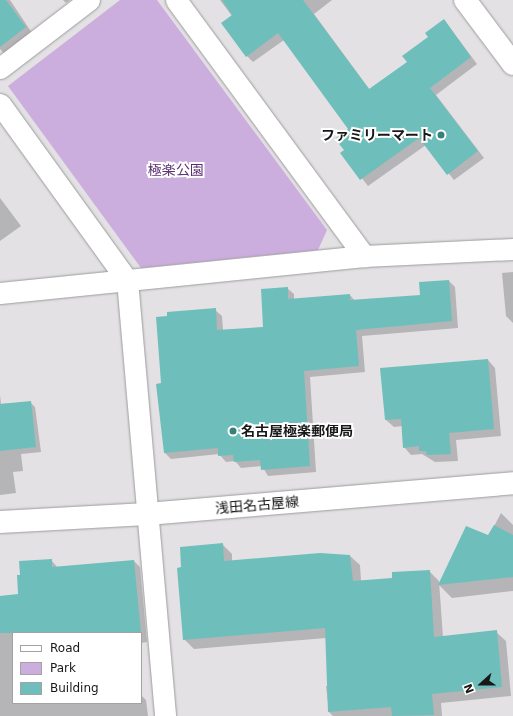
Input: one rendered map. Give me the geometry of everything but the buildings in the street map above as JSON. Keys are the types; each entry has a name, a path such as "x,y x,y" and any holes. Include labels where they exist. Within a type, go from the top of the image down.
{"main road":[{"path":"465,0 513,64"},
{"name":"浅田名古屋線","path":"0,522 147,514 513,483"}],"street":[{"path":"0,68 89,0"},
{"path":"176,0 364,256"},
{"path":"0,104 127,280 165,716"},
{"path":"0,293 364,256 513,249"}],"green space":[{"name":"極楽公園","path":"120,0 157,0 327,230 318,250 141,268 8,86"}],"place":[{"name":"ファミリーマート","path":"441,135"},
{"name":"名古屋極楽郵便局","path":"233,431"}]}
